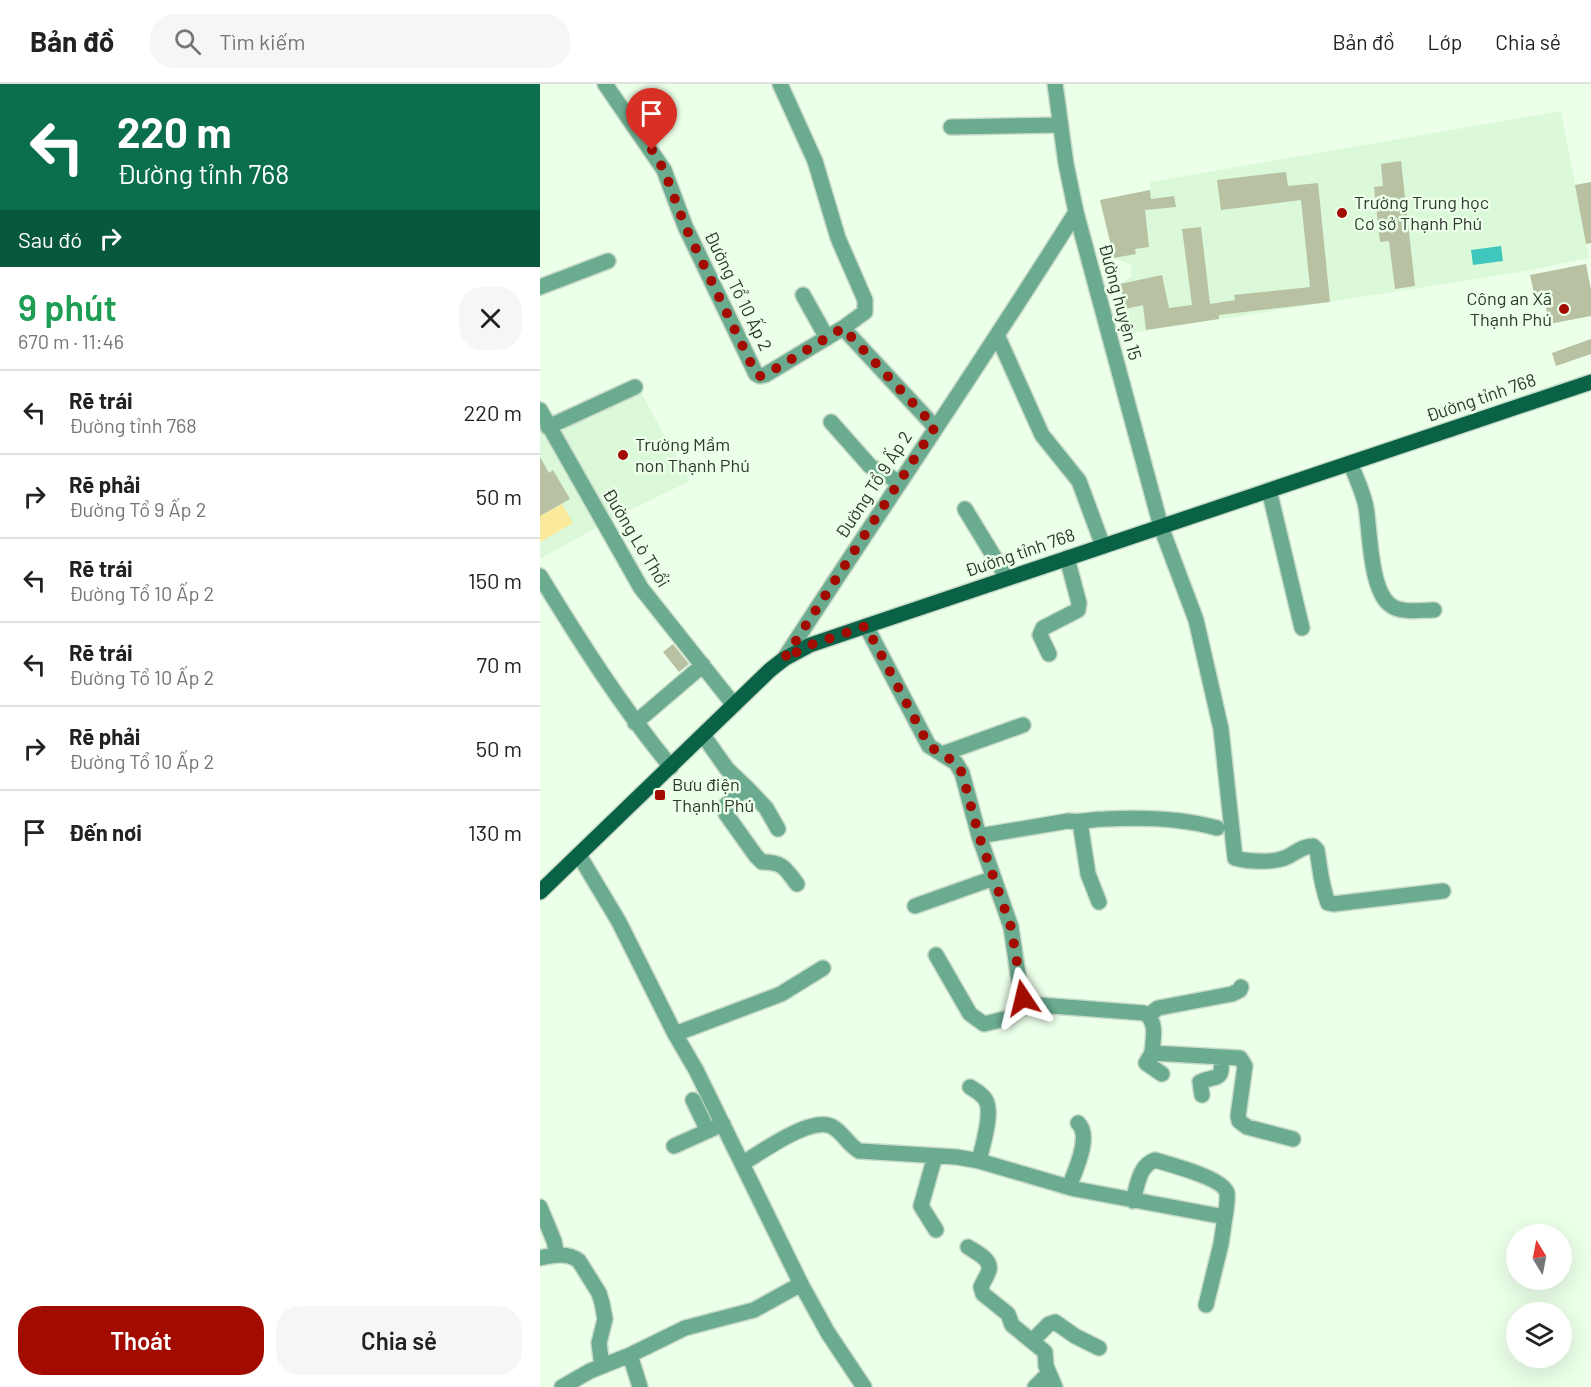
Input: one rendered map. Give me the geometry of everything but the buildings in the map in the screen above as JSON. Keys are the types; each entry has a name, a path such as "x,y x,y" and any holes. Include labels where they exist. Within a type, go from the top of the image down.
{"main road":[{"name":"Đường tỉnh 768","path":"540,892 770,670 784,659 810,645 1591,382"}],"street":[{"name":"Đường Tổ 10 Ấp 2","path":"605,84 664,170 685,226 756,374 760,376 827,338 865,312 865,300 838,238 815,161 780,84"},
{"name":"Đường huyện 15","path":"1055,84 1065,164 1076,212 1161,527 1196,620 1221,729 1235,858 1268,860 1286,858 1299,849 1313,846 1317,850 1320,876 1328,903 1333,904 1443,891"},
{"path":"951,127 1060,125"},
{"name":"Đường Tổ 9 Ấp 2","path":"784,659 935,427 998,337 1076,212"},
{"path":"540,286 608,261"},
{"path":"803,295 827,338"},
{"path":"843,328 935,427"},
{"path":"998,337 1042,435 1079,481 1103,546"},
{"path":"548,427 635,387"},
{"name":"Đường Lò Thổi","path":"540,410 641,588 735,705"},
{"path":"831,422 870,465 899,482"},
{"path":"1350,463 1365,504 1370,554 1383,598 1390,606 1405,610 1434,610"},
{"path":"1269,490 1302,628"},
{"path":"965,509 1007,578"},
{"path":"1049,654 1040,635 1043,628 1078,610 1079,603 1067,558"},
{"path":"540,576 604,678 635,723 671,767"},
{"path":"866,626 929,746 956,763 962,773 979,836 1011,927 1020,988 1027,1004"},
{"path":"635,723 704,665"},
{"path":"942,754 1023,725"},
{"path":"703,735 727,770 766,808 778,829"},
{"path":"747,788 726,805 726,814 762,862 776,862 784,866 797,884"},
{"path":"979,836 1068,821 1103,819 1168,819 1217,828"},
{"path":"1080,822 1088,874 1099,902"},
{"path":"579,855 619,922 743,1163 801,1284 828,1333 864,1387"},
{"path":"915,906 994,878"},
{"path":"936,955 970,1014 984,1024 1008,1018 1027,1004 1149,1015"},
{"path":"675,1034 781,994 823,968"},
{"path":"1149,1015 1158,1008 1232,994 1241,987"},
{"path":"1149,1015 1153,1028 1152,1053 1146,1064 1162,1074"},
{"path":"1152,1053 1240,1058 1245,1066 1238,1116 1242,1125 1293,1139"},
{"path":"1202,1095 1200,1082 1222,1074 1221,1058"},
{"path":"970,1086 985,1098 988,1105 979,1161"},
{"path":"693,1100 708,1131"},
{"path":"1069,1187 1084,1138 1083,1127 1078,1123"},
{"path":"674,1146 723,1124"},
{"path":"743,1163 802,1129 818,1124 834,1128 859,1151 979,1161 1069,1187 1226,1217"},
{"path":"935,1156 921,1206 936,1230"},
{"path":"1133,1201 1143,1169 1149,1162 1155,1160 1188,1168 1224,1188 1227,1194 1226,1217 1206,1305"},
{"path":"540,1207 554,1241 557,1255"},
{"path":"968,1247 984,1258 990,1266 981,1283 983,1294 1008,1314 1012,1325 1045,1352 1046,1366 1052,1380 1035,1387"},
{"path":"540,1258 557,1255 574,1257 579,1261 599,1293 604,1319 599,1343 602,1366"},
{"path":"562,1387 602,1366 686,1329 754,1310 801,1284"},
{"path":"1032,1341 1054,1322 1099,1347"},
{"path":"630,1355 640,1387"}],"shaded area":[{"name":"Trường Trung học Cơ sở Thạnh Phú","path":"1561,111 1589,258 1520,272 1131,333 1120,284 1132,276 1130,264 1114,258 1100,200 1150,190 1150,182"},
{"name":"Trường Mầm non Thạnh Phú","path":"639,389 690,481 607,521 556,428"},
{"path":"542,428 597,527 540,559 540,429"},
{"path":"562,504 573,523 540,542 540,516"}],"water":[{"path":"1501,246 1503,261 1473,265 1471,250"}],"place":[{"name":"Trường Trung học Cơ sở Thạnh Phú","path":"1342,213"},
{"name":"Công an Xã Thạnh Phú","path":"1564,309"},
{"name":"Trường Mầm non Thạnh Phú","path":"623,455"},
{"name":"Bưu điện Thạnh Phú","path":"660,795"}],"route":[{"path":"652,150 664,170 685,226 756,374 765,375 843,328 935,427 784,659 810,645 866,626 929,746 950,758 962,773 979,836 1011,927 1023,998"}]}
